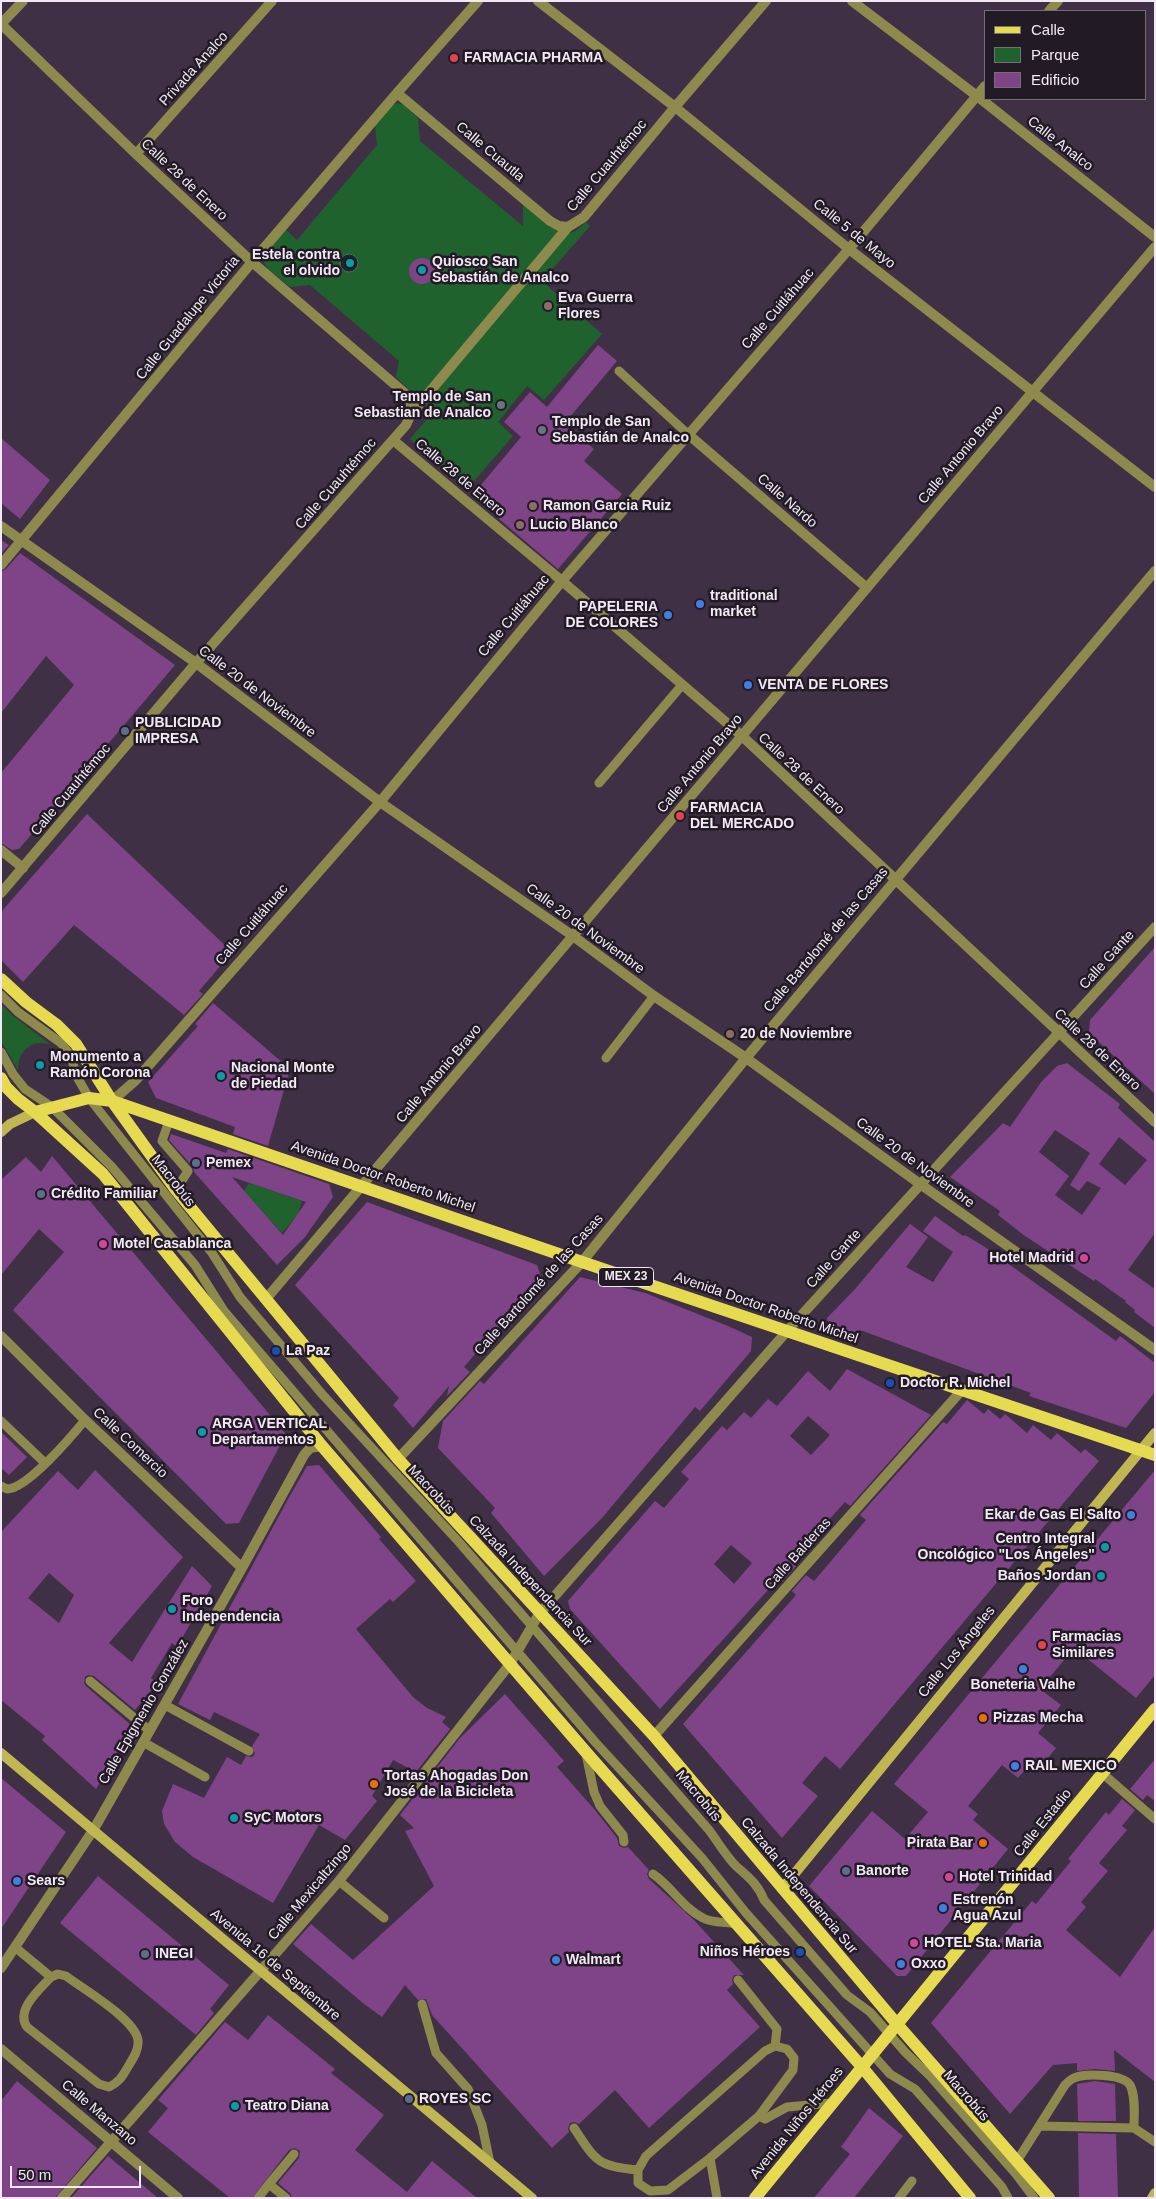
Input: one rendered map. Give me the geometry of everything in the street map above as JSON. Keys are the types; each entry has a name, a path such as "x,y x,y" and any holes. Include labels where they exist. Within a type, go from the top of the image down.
{"main road":[{"name":"Calzada Independencia Sur","path":"1,979 26,1002 57,1025 76,1044 112,1100 176,1190 398,1459 539,1614 654,1736 782,1889 893,2029 1017,2161 1049,2198"},
{"path":"3,1085 103,1174 322,1446 585,1751 862,2067 970,2198"},
{"path":"35,1112 89,1098 112,1100"},
{"name":"Avenida Doctor Roberto Michel","path":"112,1100 582,1262 1155,1455"},
{"name":"Calle Estadio","path":"872,2054 1155,1709"},
{"name":"Avenida Niños Héroes","path":"755,2198 872,2054"}],"street":[{"path":"1,24 23,1"},
{"name":"Privada Analco","path":"136,154 272,1"},
{"name":"Calle Guadalupe Victoria","path":"1,565 252,262 478,1"},
{"name":"Calle 5 de Mayo","path":"538,1 674,107 849,248 1155,487"},
{"name":"Calle Cuauhtémoc","path":"1,893 196,664 406,425 411,414 568,227 584,217 674,107 766,1"},
{"name":"Calle Analco","path":"852,1 977,96 1155,237"},
{"name":"Calle 28 de Enero","path":"1,24 252,262 407,394 411,403 411,414"},
{"name":"Calle Cuitláhuac","path":"112,1100 136,1080 380,802 562,581 849,248 984,87"},
{"name":"Calle Cuautla","path":"397,93 550,220 559,226 568,227"},
{"name":"Calle Antonio Bravo","path":"266,1300 1155,247"},
{"name":"Calle Nardo","path":"689,435 867,588"},
{"name":"Calle 28 de Enero","path":"393,440 562,581 742,736 894,881 1155,1122"},
{"name":"Calle 20 de Noviembre","path":"1,526 196,664 380,802 573,936 654,996 746,1058 1155,1350"},
{"name":"Calle Bartolomé de las Casas","path":"398,1459 582,1262 746,1058 1155,571"},
{"path":"1,850 23,868"},
{"name":"Calle Gante","path":"532,1627 539,1614 788,1330 1155,927"},
{"path":"1,1132 10,1124 35,1112"},
{"name":"Calle Comercio","path":"1,1336 85,1420 242,1568"},
{"name":"Calle Balderas","path":"654,1736 962,1390"},
{"name":"Calle Los Ángeles","path":"782,1889 1155,1433"},
{"name":"Calle Epigmenio González","path":"1,1968 94,1830 304,1455 310,1448 322,1446"},
{"name":"Calle Mexicaltzingo","path":"62,2198 339,1881 510,1664 532,1627"},
{"name":"Avenida 16 de Septiembre","path":"1,1753 532,2198"},
{"name":"Calle Manzano","path":"1,2049 178,2198"},
{"path":"1152,2198 1155,2193"}],"lane":[{"path":"619,372 689,435"},
{"path":"599,783 682,684"},
{"name":"Macrobús","path":"1,995 18,1012 61,1043 71,1056 76,1075 89,1098 212,1253 240,1297 322,1394 458,1540 710,1830 736,1866 746,1873 760,1890 764,1900 847,1994 893,2029 936,2083 1016,2174 1034,2198"},
{"path":"606,1058 654,996"},
{"path":"1,1052 13,1074 25,1089 52,1107 112,1167 195,1264 224,1311 378,1493 498,1627 517,1652 596,1743 702,1858 746,1914 890,2074 915,2089 1002,2187 1008,2198"},
{"path":"162,1141 169,1121"},
{"path":"144,1146 162,1141"},
{"path":"162,1141 188,1171 176,1190"},
{"path":"1,1486 7,1489 18,1486 63,1447 85,1420"},
{"path":"1,1421 44,1463"},
{"path":"90,1681 150,1732"},
{"path":"165,1705 249,1751"},
{"path":"143,1742 205,1777"},
{"path":"585,1751 594,1792 600,1806 623,1835 624,1842"},
{"path":"1102,1773 1155,1820"},
{"path":"653,1874 703,1919 737,1924"},
{"path":"339,1881 384,1918"},
{"path":"16,1948 51,1977"},
{"path":"58,1974 66,1976 126,2020 134,2029 138,2040 136,2053 119,2081 109,2087 99,2084 23,2021 23,2014 26,2008 51,1977 58,1974"},
{"path":"738,1980 777,2029 775,2046"},
{"path":"422,2004 436,2053 468,2089 482,2125 490,2163"},
{"path":"775,2046 788,2049 794,2058 793,2070 759,2116 710,2158 668,2190 650,2191 638,2183 638,2170 646,2156 765,2050 775,2046"},
{"path":"1017,2161 1070,2080 1081,2076 1114,2076 1123,2079 1130,2085 1134,2128"},
{"path":"759,2116 765,2119 787,2107 832,2103"},
{"path":"1039,2126 1134,2128 1155,2142"},
{"path":"574,2128 591,2154 610,2167 638,2170"},
{"path":"258,2198 294,2154"},
{"path":"710,2158 718,2198"},
{"path":"899,2198 912,2181"},
{"path":"269,2184 286,2198"}],"green space":[{"path":"397,103 404,105 418,118 420,141 523,226 523,204 545,222 564,233 574,232 586,222 590,226 542,281 602,334 544,400 527,386 498,422 513,436 467,489 410,439 433,412 396,377 399,361 310,285 290,287 267,268 263,261 266,253 286,230 297,240 377,145 375,125 390,106"},
{"path":"1,1004 12,1015 51,1045 38,1043 27,1048 20,1057 18,1070 1,1041"},
{"path":"249,1183 302,1201 298,1214 282,1233 244,1191"}],"shaded area":[{"path":"345,254 353,254 358,259 356,270 345,272 340,267 340,259"}],"building":[{"name":"Quiosco San Sebastián de Analco","path":"422,258 431,262 435,271 431,280 422,284 413,280 409,271 413,262"},
{"path":"598,345 617,361 564,424 594,449 584,461 622,494 558,569 499,519 503,515 476,491 521,437 504,422 530,392 547,407"},
{"path":"1,438 50,480 20,519 1,503"},
{"path":"1,540 9,545 1,554"},
{"path":"20,553 175,665 19,849 12,850 1,843 1,773 74,685 46,656 1,713 1,572"},
{"path":"87,814 232,952 199,991 203,994 184,1015 74,925 23,982 1,960 1,912"},
{"path":"1155,947 1155,1094 1089,1033 1090,1020"},
{"name":"Nacional Monte de Piedad","path":"213,1003 290,1069 268,1146 233,1134 235,1127 156,1098 148,1082 198,1026 195,1024"},
{"path":"1067,1063 1120,1104 1118,1108 1155,1142 1155,1233 1128,1270 1155,1289 1155,1328 1134,1312 1135,1310 1126,1301 1095,1279 1094,1281 1025,1236 998,1215 1000,1211 950,1177 1003,1123 1010,1127 1042,1081 1057,1066","holes":["1055,1130 1090,1153 1070,1185 1079,1191 1087,1181 1101,1188 1082,1215 1055,1195 1069,1176 1039,1152","1119,1137 1147,1160 1125,1185 1099,1164"]},
{"path":"171,1134 226,1153 228,1149 329,1184 333,1197 305,1237 277,1265 194,1172 193,1167 169,1140","holes":["232,1177 306,1202 283,1235"]},
{"path":"52,1156 286,1434 239,1523 226,1524 13,1310 64,1252 39,1229 1,1275 1,1180 26,1157 41,1172"},
{"path":"367,1202 537,1265 541,1277 464,1367 470,1372 447,1396 449,1386 413,1428 393,1405 399,1398 295,1285"},
{"path":"935,1216 963,1236 965,1235 985,1247 1116,1341 1120,1336 1155,1363 1155,1392 1126,1428 1029,1396 1031,1393 860,1330 856,1334 829,1326 827,1318 856,1288 910,1224 928,1237 906,1267 933,1282 953,1252 923,1231"},
{"path":"580,1277 645,1293 728,1326 752,1337 751,1351 700,1411 695,1407 602,1518 544,1576 491,1513 495,1508 438,1448 443,1421 480,1381 484,1384"},
{"path":"847,1369 931,1415 850,1506 845,1502 791,1562 796,1566 782,1582 778,1579 660,1709 570,1609 568,1601 655,1501 664,1508 689,1479 681,1472 722,1426 727,1430 744,1412 751,1418 768,1399 777,1406 808,1371 830,1391","holes":["808,1416 830,1435 811,1455 790,1436","731,1545 752,1563 734,1584 714,1564"]},
{"path":"967,1400 984,1414 988,1409 1000,1419 1005,1414 1027,1433 1033,1425 1051,1440 1057,1433 1081,1453 1085,1449 1099,1461 840,1769 825,1756 802,1783 818,1796 782,1838 683,1724 796,1595 792,1591 806,1575 814,1581 866,1520 860,1515 943,1422 947,1424"},
{"path":"1,1432 27,1457 9,1475 1,1468"},
{"path":"319,1465 416,1581 393,1602 390,1599 356,1629 413,1697 427,1708 446,1717 442,1722 450,1729 416,1772 393,1760 372,1796 377,1801 345,1840 319,1825 273,1903 193,1857 175,1842 164,1824 162,1811 173,1784 204,1798 227,1757 241,1765 246,1756 252,1757 255,1754 252,1746 260,1734 214,1712 210,1720 178,1704 307,1466"},
{"path":"95,1470 183,1557 109,1643 132,1662 192,1566 212,1586 177,1647 172,1643 151,1678 157,1683 135,1710 94,1676 88,1675 85,1677 84,1683 86,1686 132,1726 96,1789 42,1740 45,1736 1,1700 1,1532 58,1471 78,1490","holes":["49,1573 74,1595 59,1623 28,1598"]},
{"path":"1155,1470 1155,1675 1136,1698 1074,1648 1040,1689 1061,1705 1038,1733 1056,1748 1044,1763 1036,1757 1018,1778 1002,1765 968,1806 978,1814 973,1820 1008,1849 906,1976 897,1976 809,1886 872,1811 905,1839 928,1812 894,1784"},
{"name":"Walmart","path":"505,1694 564,1761 557,1767 617,1838 619,1846 628,1847 649,1870 647,1874 649,1879 694,1920 744,1975 734,1975 733,1984 727,1990 760,2027 649,2128 615,2090 579,2124 570,2123 569,2132 552,2148 432,2015 426,1999 418,2000 405,1985 382,2017 293,1944 311,1924 353,1960 434,1886 405,1831 414,1828 400,1815 460,1738"},
{"path":"1155,1759 1155,1801 1147,1795 1143,1800 1130,1789"},
{"name":"Sears","path":"1,1778 66,1832 1,1929"},
{"path":"1122,1799 1135,1810 1122,1826 1127,1830 1099,1863 1108,1871 1081,1902 1086,1907 1066,1930 1120,1977 1155,1927 1155,2082 1114,2050 1115,2071 1095,2069 1077,2071 1077,2063 1053,2065 1010,2114 931,2023 1032,1901 1036,1904 1071,1861 1068,1859 1106,1812 1109,1815"},
{"name":"INEGI","path":"98,1876 229,1985 210,2009 214,2013 196,2035 60,1923"},
{"path":"268,2015 335,2069 331,2073 384,2115 355,2150 407,2192 432,2161 477,2198 292,2198 290,2193 278,2183 299,2158 300,2151 295,2148 289,2150 252,2198 230,2198 148,2132 168,2108 158,2100 225,2022 248,2040"},
{"path":"17,2081 97,2148 55,2198 1,2198 1,2101"},
{"path":"1095,2081 1115,2084 1116,2121 1078,2121 1077,2084"},
{"path":"869,2108 903,2136 854,2198 814,2198 850,2154 841,2147"},
{"path":"1078,2133 1116,2134 1118,2198 1079,2198"},
{"path":"108,2156 158,2198 71,2198"}],"place":[{"name":"FARMACIA PHARMA","path":"454,58"},
{"name":"Estela contra el olvido","path":"350,263"},
{"name":"Quiosco San Sebastián de Analco","path":"422,270"},
{"name":"Eva Guerra Flores","path":"548,306"},
{"name":"Templo de San Sebastian de Analco","path":"501,405"},
{"name":"Templo de San Sebastián de Analco","path":"542,430"},
{"name":"Ramon Garcia Ruiz","path":"533,506"},
{"name":"Lucio Blanco","path":"520,525"},
{"name":"traditional market","path":"700,604"},
{"name":"PAPELERIA DE COLORES","path":"668,615"},
{"name":"VENTA DE FLORES","path":"748,685"},
{"name":"PUBLICIDAD IMPRESA","path":"125,731"},
{"name":"FARMACIA DEL MERCADO","path":"680,816"},
{"name":"20 de Noviembre","path":"730,1034"},
{"name":"Monumento a Ramón Corona","path":"40,1065"},
{"name":"Nacional Monte de Piedad","path":"221,1076"},
{"name":"Pemex","path":"196,1163"},
{"name":"Crédito Familiar","path":"41,1194"},
{"name":"Motel Casablanca","path":"103,1244"},
{"name":"Hotel Madrid","path":"1084,1258"},
{"name":"La Paz","path":"276,1351"},
{"name":"Doctor R. Michel","path":"890,1383"},
{"name":"ARGA VERTICAL Departamentos","path":"202,1432"},
{"name":"Ekar de Gas El Salto","path":"1131,1515"},
{"name":"Centro Integral Oncológico \"Los Ángeles\"","path":"1105,1547"},
{"name":"Baños Jordan","path":"1101,1576"},
{"name":"Foro Independencia","path":"172,1609"},
{"name":"Farmacias Similares","path":"1042,1645"},
{"name":"Boneteria Valhe","path":"1023,1669"},
{"name":"Pizzas Mecha","path":"983,1718"},
{"name":"RAIL MEXICO","path":"1015,1766"},
{"name":"Tortas Ahogadas Don José de la Bicicleta","path":"374,1784"},
{"name":"SyC Motors","path":"234,1818"},
{"name":"Pirata Bar","path":"983,1843"},
{"name":"Banorte","path":"846,1871"},
{"name":"Hotel Trinidad","path":"949,1877"},
{"name":"Sears","path":"17,1881"},
{"name":"Estrenón Agua Azul","path":"943,1908"},
{"name":"HOTEL Sta. Maria","path":"914,1943"},
{"name":"Niños Héroes","path":"800,1952"},
{"name":"INEGI","path":"145,1954"},
{"name":"Walmart","path":"556,1960"},
{"name":"Oxxo","path":"901,1964"},
{"name":"ROYES SC","path":"409,2099"},
{"name":"Teatro Diana","path":"235,2106"}]}
